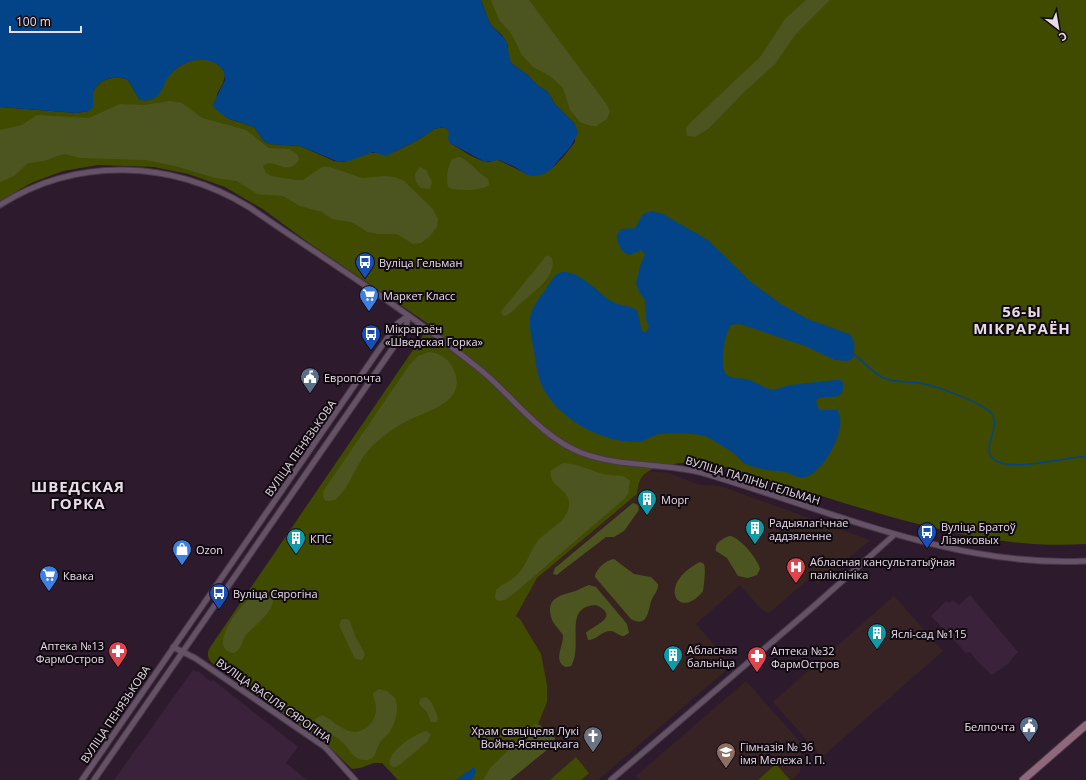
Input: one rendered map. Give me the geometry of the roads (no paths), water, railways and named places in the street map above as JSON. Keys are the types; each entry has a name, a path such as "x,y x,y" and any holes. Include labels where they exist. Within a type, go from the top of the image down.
{"main road":[{"path":"1022,780 1086,725"}],"street":[{"name":"ВУЛІЦА ПАЛІНЫ ГЕЛЬМАН","path":"0,205 32,188 75,173 95,170 132,170 172,175 202,184 231,196 408,316 492,380 545,431 562,443 582,453 611,460 677,467 699,472 894,535 1023,561 1049,563 1086,561"},
{"name":"ВУЛІЦА ПЕНЯЗЬКОВА","path":"82,780 376,354 398,323 408,316"},
{"name":"ВУЛІЦА ПЕНЯЗЬКОВА","path":"94,780 406,329 408,316"},
{"path":"612,780 813,607 894,535"},
{"name":"ВУЛІЦА ВАСІЛЯ СЯРОГІНА","path":"173,647 195,658 220,674 324,747 355,780"}],"water":[{"path":"0,0 481,0 490,24 506,40 511,63 528,75 537,85 547,91 555,104 575,124 578,133 571,146 550,170 544,174 534,176 527,175 515,167 499,160 485,162 450,143 448,139 449,131 443,127 434,129 418,140 386,156 373,152 349,161 339,162 300,146 269,144 263,140 254,127 227,118 214,108 213,104 225,80 224,71 211,61 204,60 196,60 181,65 167,78 158,95 148,100 139,99 128,80 113,78 104,80 96,87 93,93 93,107 89,111 76,113 0,107"},
{"path":"652,211 663,214 708,240 750,281 781,304 808,319 849,334 853,339 853,358 848,361 835,360 805,346 740,324 731,325 727,334 723,364 726,374 730,377 747,379 773,390 790,385 835,380 841,380 843,383 843,390 838,396 824,397 816,400 819,410 837,410 840,417 840,426 838,437 833,448 820,467 812,474 805,477 800,477 785,472 754,467 744,463 734,454 707,437 695,434 666,433 637,442 609,438 595,433 570,418 549,398 539,378 531,334 530,318 534,306 557,274 563,272 570,273 586,281 611,301 637,310 642,331 646,332 649,327 646,320 645,301 636,283 640,266 645,254 641,250 630,255 624,252 619,245 617,235 621,229 635,228 643,214"},
{"path":"474,767 476,771 472,780 456,780"}],"waterway":[{"path":"853,354 876,373 888,380 920,383 937,387 988,410 993,416 994,423 989,452 992,458 999,462 1017,465 1086,456"}],"place":[{"name":"Вуліца Гельман","path":"365,279"},
{"name":"Маркет Класс","path":"369,312"},
{"name":"Мікрараён «Шведская Горка»","path":"371,351"},
{"name":"Европочта","path":"310,394"},
{"name":"Морг","path":"647,516"},
{"name":"Радыялагічнае аддзяленне","path":"755,545"},
{"name":"Вуліца Братоў Лізюковых","path":"927,549"},
{"name":"КПС","path":"296,555"},
{"name":"Ozon","path":"182,566"},
{"name":"Абласная кансультатыўная паліклініка","path":"796,584"},
{"name":"Квака","path":"49,592"},
{"name":"Вуліца Сярогіна","path":"219,610"},
{"name":"Яслі-сад №115","path":"877,650"},
{"name":"Аптека №13 ФармОстров","path":"118,668"},
{"name":"Абласная бальніца","path":"673,672"},
{"name":"Аптека №32 ФармОстров","path":"757,673"},
{"name":"Белпочта","path":"1029,743"},
{"name":"Храм свяціцеля Лукі Война-Ясянецкага","path":"593,753"},
{"name":"Гімназія № 36 імя Мележа І. П.","path":"726,769"}],"district":[{"name":"56-Ы МІКРАРАЁН","path":"1022,320"},
{"name":"ШВЕДСКАЯ ГОРКА","path":"78,494"}]}
